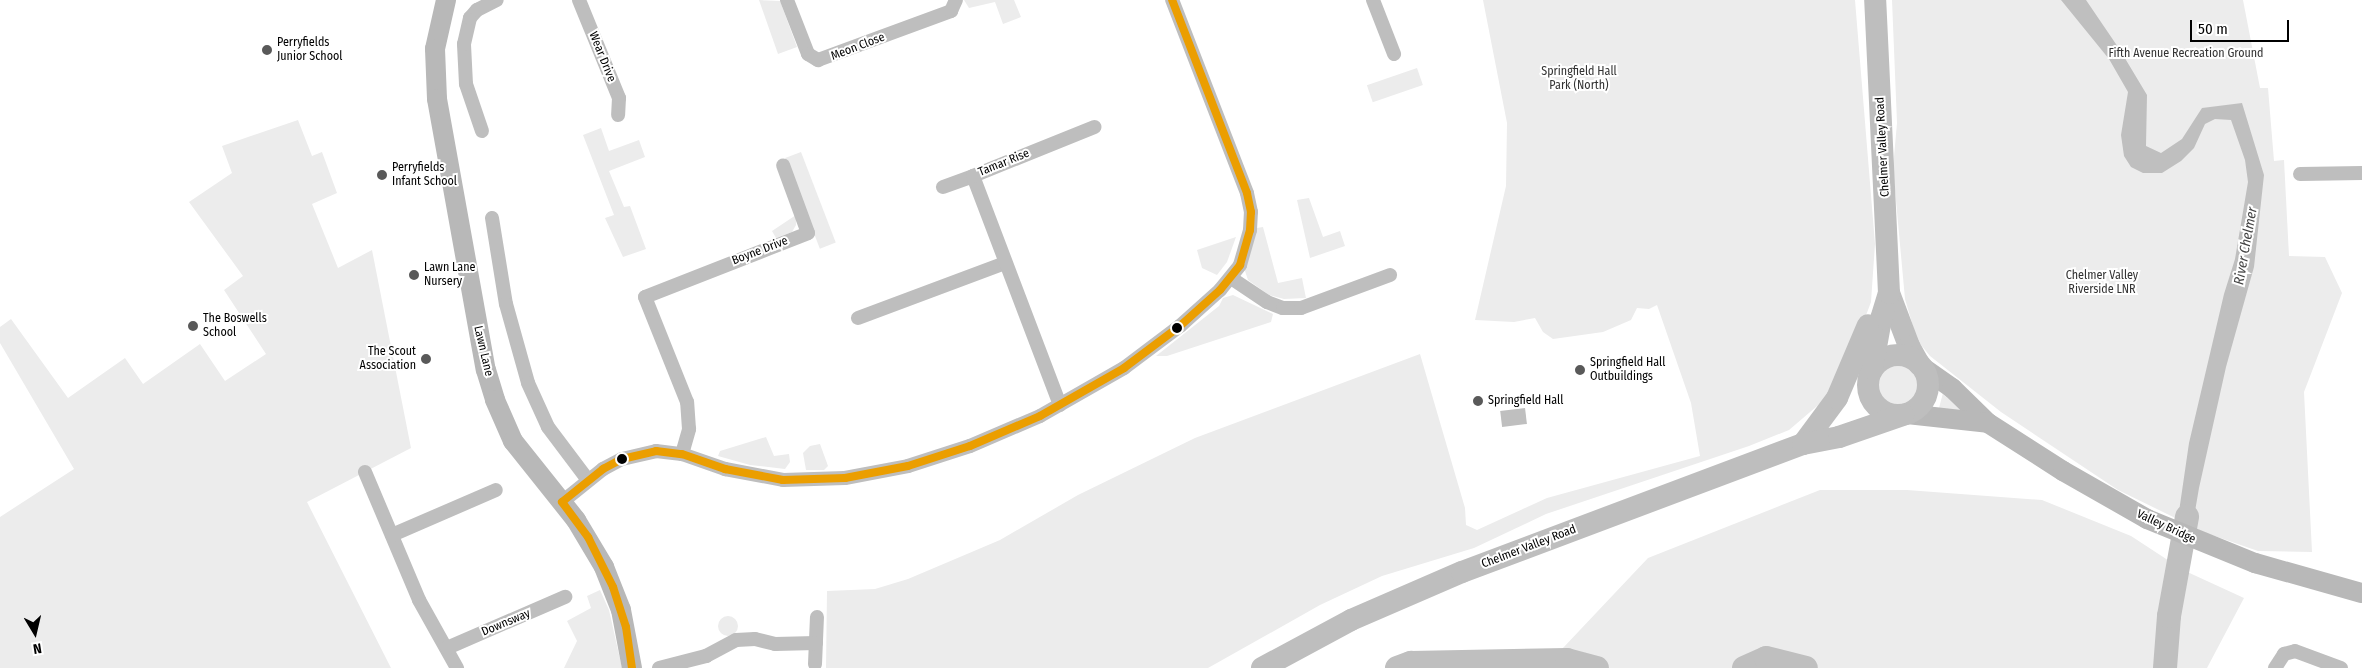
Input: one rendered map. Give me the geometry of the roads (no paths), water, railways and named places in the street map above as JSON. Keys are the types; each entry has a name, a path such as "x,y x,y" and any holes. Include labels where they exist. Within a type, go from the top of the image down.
{"main road":[{"name":"Chelmer Valley Road","path":"1875,0 1889,293 1909,346 1921,365"},
{"path":"1804,444 1837,398 1864,340 1887,241"},
{"name":"Chelmer Valley Road","path":"1804,444 1836,418 1870,375 1880,320 1889,293"},
{"path":"1895,355 1908,356 1921,365 1928,379 1927,396 1919,408 1905,415 1888,414 1876,406 1869,394 1870,375 1882,360 1895,355"},
{"name":"Chelmer Valley Road","path":"1262,668 1351,620 1462,572 1804,444 1839,437 1905,415"}],"street":[{"name":"Lawn Lane","path":"446,0 435,49 437,99 483,354 495,400 514,441 588,537 613,587 626,627 632,668"},
{"path":"482,130 466,84 464,44 470,18 477,10 497,0"},
{"name":"Wear Drive","path":"579,0 619,98 618,115"},
{"name":"Meon Close","path":"787,0 808,54 818,60 951,11 956,0"},
{"path":"1373,0 1394,54"},
{"path":"562,502 603,468 630,457 656,451 682,454 725,469 783,480 862,476 952,453 1016,427 1060,405 1143,355 1202,307 1231,278 1246,250 1251,212 1247,193 1174,1"},
{"name":"Tamar Rise","path":"1060,405 973,176 1094,127"},
{"name":"Boyne Drive","path":"682,454 689,429 687,402 646,297 808,233 783,165"},
{"path":"2300,174 2362,173"},
{"path":"943,188 973,176"},
{"path":"492,218 506,304 528,383 548,427 588,480"},
{"path":"858,318 1005,263"},
{"path":"1231,278 1267,302 1284,308 1301,308 1390,275"},
{"name":"Valley Bridge","path":"1921,365 1952,388 1988,423 2112,501 2202,544 2255,563 2362,593"},
{"name":"Valley Bridge","path":"1905,415 1988,423"},
{"path":"365,472 419,600 457,668"},
{"path":"392,535 496,490"},
{"name":"Downsway","path":"447,648 565,597"},
{"path":"816,664 817,617"},
{"path":"660,668 696,660 745,638 775,644 816,643"},
{"path":"2275,668 2284,654 2295,651 2340,668"}],"water":[{"path":"2061,0 2086,0 2120,50 2147,95 2146,146 2161,153 2182,139 2202,108 2242,103 2264,175 2254,267 2226,367 2199,488 2188,552 2174,546 2189,443 2224,294 2235,259 2248,182 2245,160 2231,120 2215,119 2205,124 2194,148 2181,161 2162,173 2143,173 2131,167 2124,156 2121,135 2128,92 2109,59"},
{"path":"1525,408 1527,424 1502,427 1500,411"}],"waterway":[{"name":"River Chelmer","path":"2165,668 2169,616 2187,517"},
{"name":"River Chelmer","path":"1744,668 1766,658 1806,668"},
{"name":"River Chelmer","path":"1397,668 1411,663 1567,660 1597,668"}],"place":[{"name":"Perryfields Junior School","path":"267,50"},
{"name":"Perryfields Infant School","path":"382,175"},
{"name":"Lawn Lane Nursery","path":"414,275"},
{"name":"The Boswells School","path":"193,326"},
{"name":"The Scout Association","path":"426,359"},
{"name":"Springfield Hall Outbuildings","path":"1580,370"},
{"name":"Springfield Hall","path":"1478,401"}],"park label":[{"name":"Fifth Avenue Recreation Ground","path":"2186,54"},
{"name":"Springfield Hall Park (North)","path":"1579,79"},
{"name":"Chelmer Valley Riverside LNR","path":"2102,283"}]}
